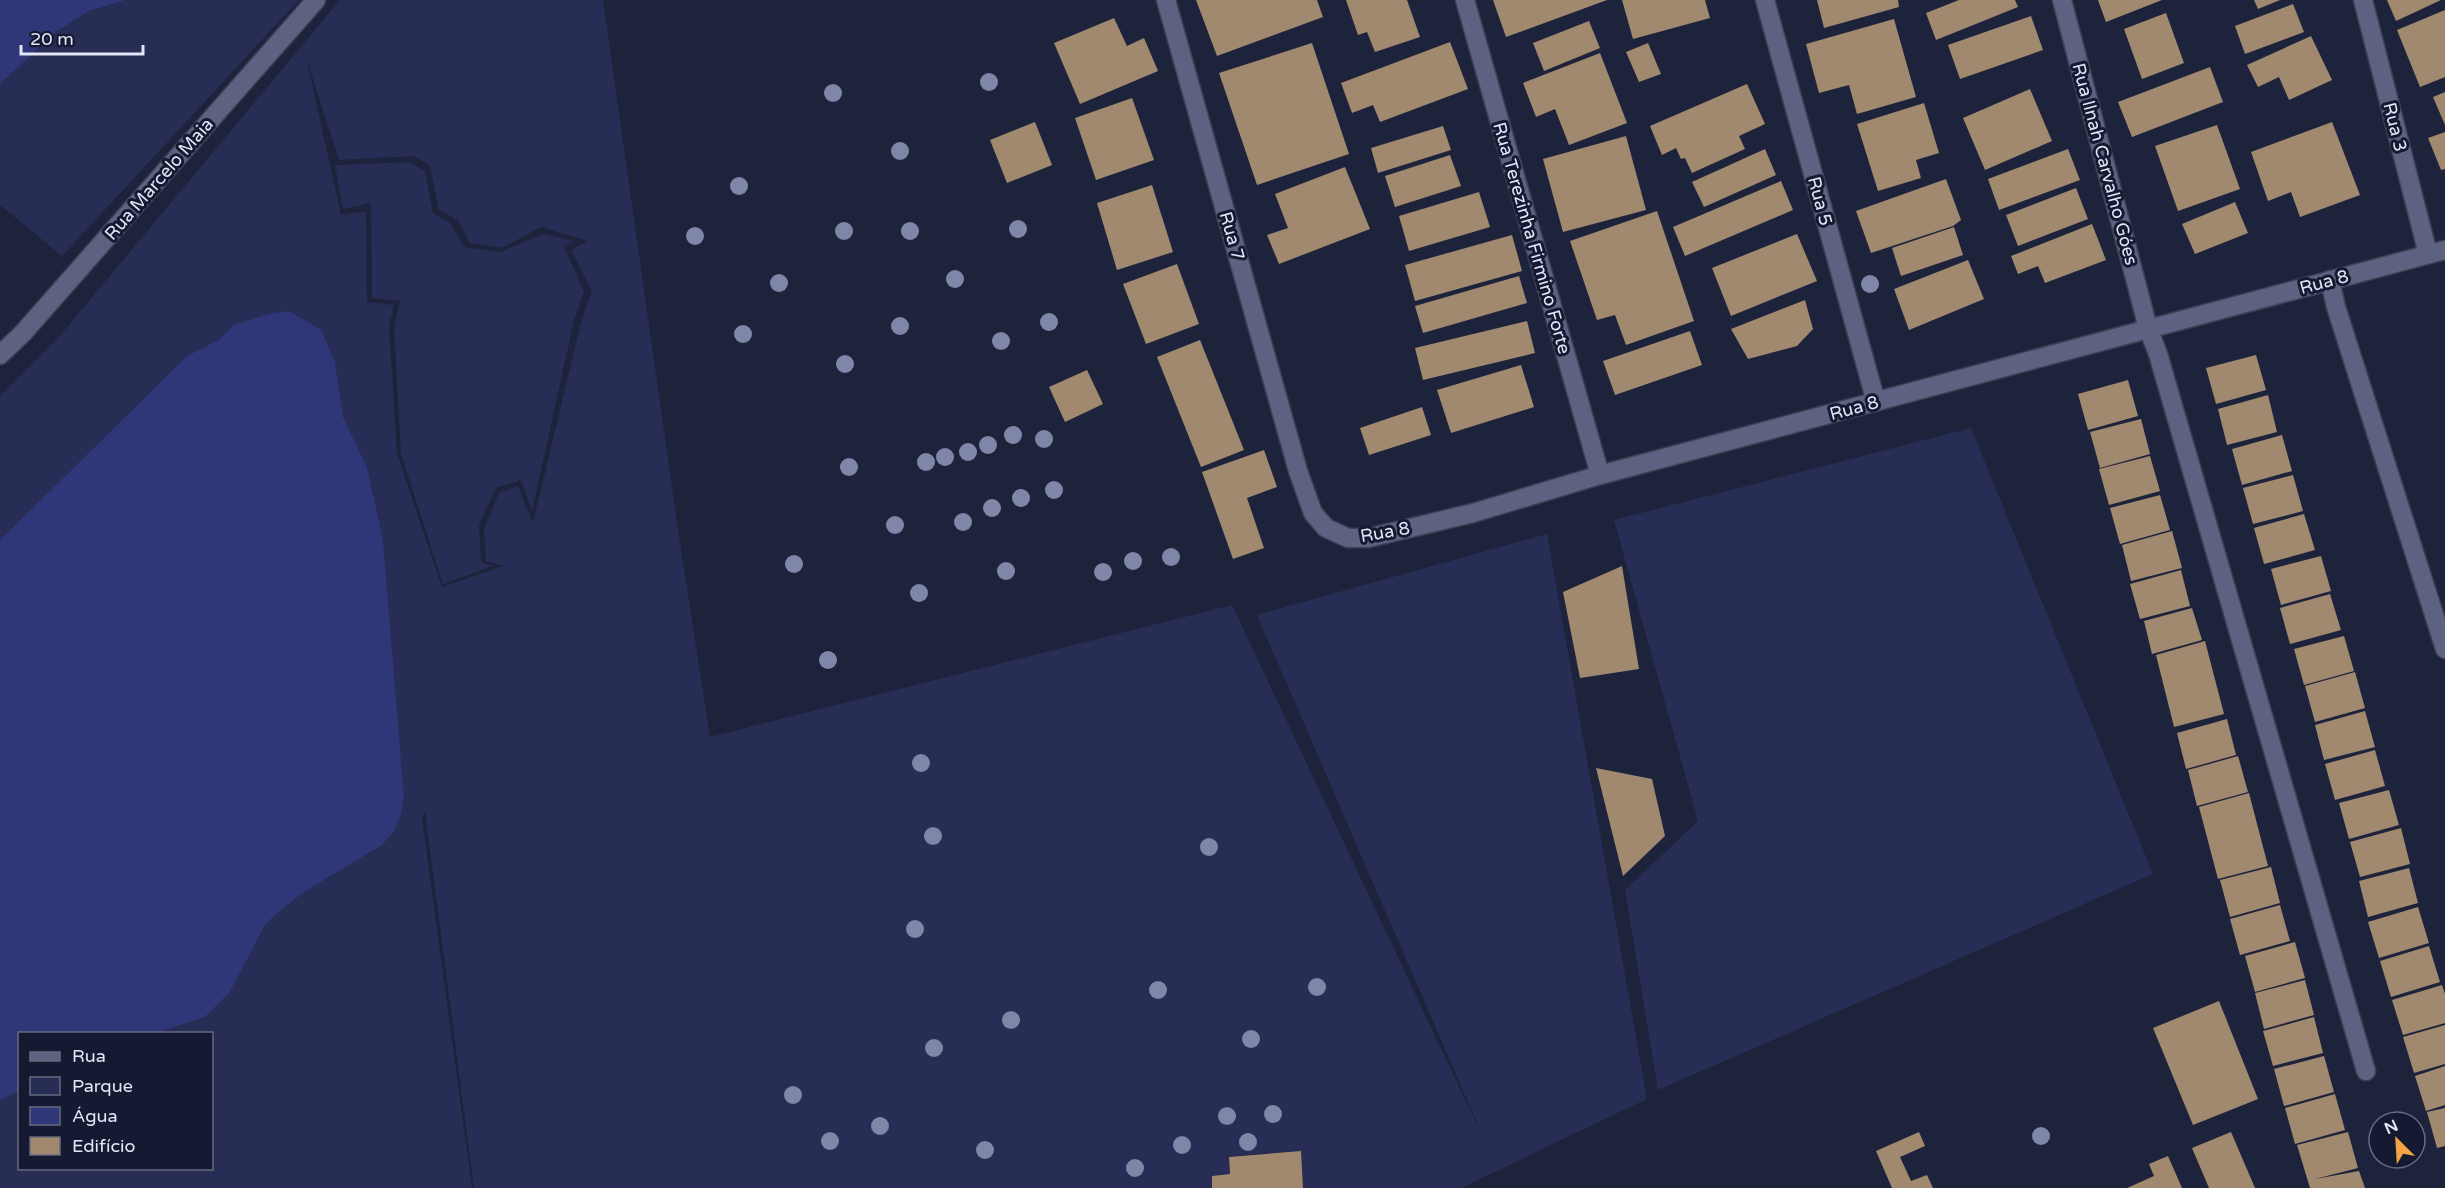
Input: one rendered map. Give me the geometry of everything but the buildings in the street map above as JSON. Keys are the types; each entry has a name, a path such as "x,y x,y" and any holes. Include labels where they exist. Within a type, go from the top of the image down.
{"street":[{"name":"Rua Marcelo Maia","path":"0,355 23,333 316,0"},
{"name":"Rua 7","path":"1166,0 1298,471"},
{"name":"Rua Terezinha Firmino Forte","path":"1465,0 1600,475"},
{"name":"Rua 5","path":"1765,0 1876,402"},
{"name":"Rua Ilnah Carvalho Góes","path":"2062,0 2148,328 2158,354 2366,1071"},
{"name":"Rua 3","path":"2363,0 2436,252"},
{"name":"Rua 8","path":"1298,471 1313,513 1326,528 1348,538 1368,538 1473,513 1600,475 2436,252"},
{"path":"2330,280 2336,307 2445,649"}],"green space":[{"path":"126,0 299,0 62,256 0,205 0,84 56,32 89,11"},
{"path":"340,0 603,0 678,530 710,737 1232,605 1487,1146 1257,615 1547,534 1647,1099 1461,1188 1303,1188 1300,1151 1229,1157 1230,1174 1212,1176 1212,1188 474,1188 425,812 422,818 472,1188 0,1188 0,1100 18,1091 18,1170 213,1170 213,1032 159,1032 205,1017 230,992 265,925 307,890 404,796 383,539 367,467 343,417 335,362 235,325 220,339 187,356 0,540 0,396 58,338","holes":["306,57 339,160 415,156 430,166 439,210 458,220 470,243 502,248 541,227 588,241 571,250 592,291 581,322 533,523 518,486 499,493 484,528 486,561 504,566 442,587 397,454 389,326 394,305 367,302 366,211 341,215"]},
{"path":"410,162 425,171 433,213 451,224 464,247 500,252 543,234 574,241 564,246 584,292 574,320 532,511 521,480 496,488 479,525 481,562 493,566 443,584 401,454 394,327 400,301 372,298 371,203 343,209 335,165"},
{"path":"1971,428 2153,874 1658,1090 1625,890 1698,821 1614,520"}],"water":[{"path":"0,0 126,0 89,11 56,32 0,84"},
{"path":"289,311 321,330 335,362 343,417 367,467 383,539 404,796 401,814 394,831 382,845 307,890 265,925 230,992 205,1017 159,1032 18,1032 18,1091 0,1100 0,540 187,356 220,339 234,325 269,314"}]}
